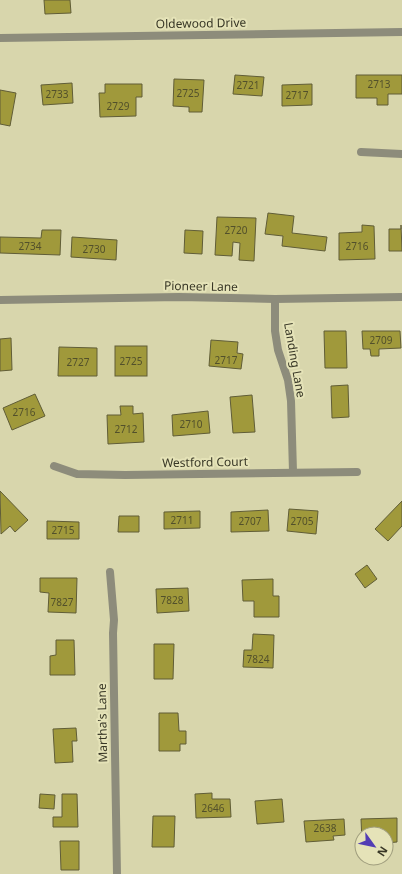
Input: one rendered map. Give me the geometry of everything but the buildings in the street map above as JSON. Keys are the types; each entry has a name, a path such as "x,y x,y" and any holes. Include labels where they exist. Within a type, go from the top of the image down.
{"street":[{"name":"Oldewood Drive","path":"0,38 402,32"},
{"path":"361,152 402,154"},
{"name":"Pioneer Lane","path":"0,300 179,297 275,299 402,297"},
{"name":"Landing Lane","path":"275,299 275,331 278,350 288,380 291,401 293,472"},
{"name":"Westford Court","path":"54,466 77,474 125,475 357,472"},
{"name":"Martha's Lane","path":"110,572 114,620 113,641 117,874"}]}
